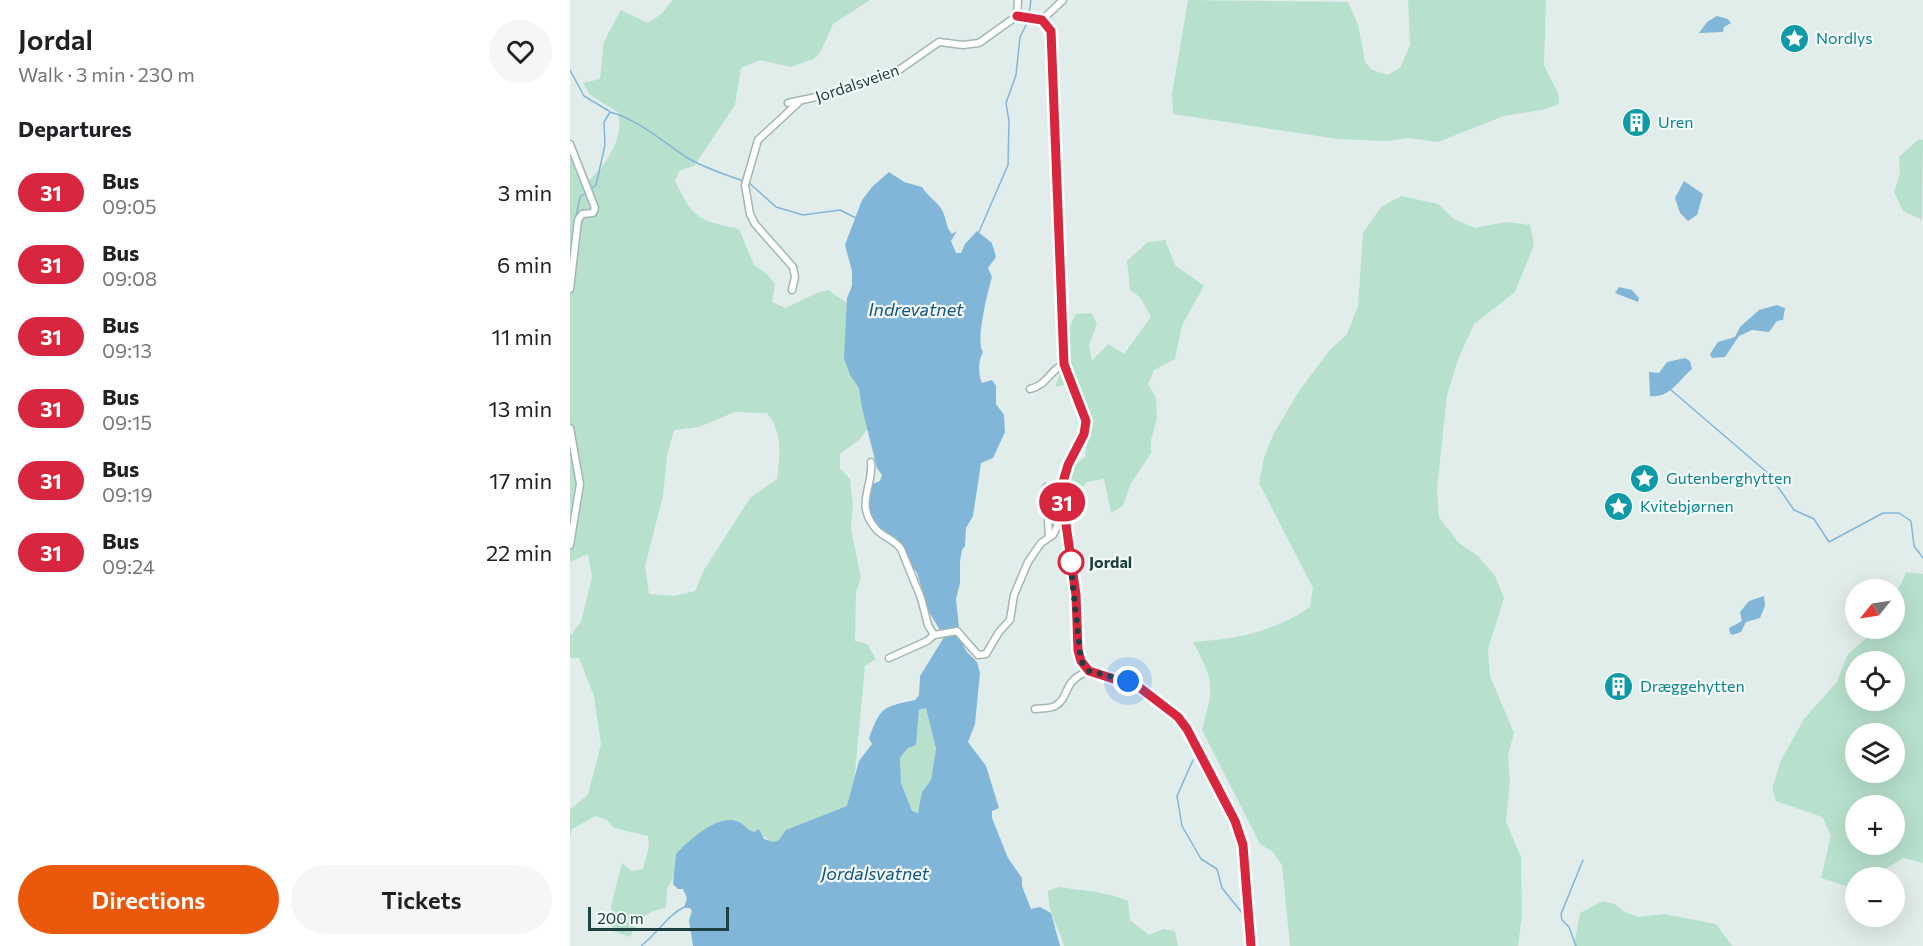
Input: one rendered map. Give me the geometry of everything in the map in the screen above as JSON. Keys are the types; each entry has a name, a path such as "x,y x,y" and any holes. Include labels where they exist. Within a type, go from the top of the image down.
{"street":[{"path":"1018,0 1017,16 1042,20 1051,31 1064,364 1086,421 1084,434 1064,476 1061,489 1076,595 1078,650 1081,661 1089,671 1139,687 1178,717 1187,729 1235,821 1243,845 1251,946"},
{"path":"1042,20 1063,0"},
{"name":"Jordalsveien","path":"788,104 899,70 939,42 963,45 979,43 1017,16"},
{"name":"Jordalsveien","path":"792,290 795,277 793,267 755,224 750,214 745,182 754,160 758,140 799,101"},
{"path":"570,144 595,210 593,213 582,214 578,220 570,289"},
{"path":"1030,389 1042,384 1064,364"},
{"path":"570,428 580,483 570,545"},
{"path":"871,462 871,478 865,492 869,518 877,531 897,543 901,549 921,598 928,625 934,635"},
{"path":"1046,487 1049,537"},
{"path":"889,658 945,631 962,634 968,646 978,655 986,654 999,632 1010,620 1014,595 1028,562 1053,535 1063,513"},
{"path":"1035,710 1055,707 1072,679 1089,671"}],"green space":[{"path":"673,0 870,0 833,24 821,51 814,59 790,67 760,60 741,68 735,105 694,166 679,171 675,181 692,211 698,216 714,223 739,229 754,265 766,273 775,284 772,302 785,308 828,290 853,307 873,421 860,439 840,454 840,468 850,479 853,507 851,529 861,578 856,592 855,641 867,644 876,659 865,666 852,805 776,844 758,833 678,868 667,889 666,908 653,911 644,917 630,937 613,931 611,906 622,863 631,871 643,869 649,847 648,836 614,828 607,820 596,816 572,829 570,837 570,809 588,795 601,744 594,696 579,658 570,658 570,636 581,622 592,577 588,554 570,562 570,142 584,185 611,153 616,143 619,122 618,112 590,95 583,83 600,79 604,41 621,10 648,23 661,14","holes":["735,412 767,413 778,436 777,479 750,498 704,570 695,591 674,596 649,594 645,566 663,496 667,456 674,430 699,427"]},
{"path":"1188,0 1348,2 1358,24 1365,62 1372,70 1388,75 1400,68 1410,45 1408,0 1546,0 1544,65 1558,93 1559,104 1542,110 1504,116 1438,142 1408,138 1387,141 1337,139 1173,114 1172,94"},
{"path":"1919,139 1923,140 1922,220 1903,211 1894,192 1900,173 1899,157"},
{"path":"1401,196 1438,204 1454,219 1475,228 1506,222 1530,225 1534,245 1515,292 1474,324 1459,357 1447,395 1437,489 1439,518 1459,543 1478,556 1495,576 1504,598 1488,649 1490,676 1514,733 1508,755 1510,781 1506,821 1521,858 1522,915 1518,946 1290,946 1282,865 1273,852 1260,844 1202,730 1209,703 1210,685 1209,676 1193,642 1225,639 1268,629 1310,607 1313,588 1259,483 1264,458 1273,435 1299,391 1329,351 1347,334 1358,306 1363,233 1381,207"},
{"path":"1165,240 1175,265 1204,286 1182,325 1175,359 1154,370 1148,384 1156,398 1157,418 1151,440 1151,453 1130,485 1123,506 1111,513 1104,479 1087,482 1069,503 1058,504 1055,494 1074,465 1085,457 1087,438 1084,410 1073,383 1055,387 1066,358 1067,331 1076,314 1091,313 1097,324 1089,345 1092,361 1108,344 1124,354 1151,317 1141,298 1130,290 1127,261 1148,242"},
{"path":"1906,572 1923,574 1923,863 1904,858 1888,867 1845,867 1845,886 1821,878 1831,835 1822,817 1776,801 1772,789 1781,760 1804,719 1837,682 1845,662 1845,711 1905,711 1905,651 1851,651 1865,639 1905,639 1905,579 1903,579"},
{"path":"926,708 936,749 931,781 922,792 919,813 912,811 901,783 900,758 908,748 916,745 919,710"},
{"path":"1059,887 1103,893 1128,901 1130,920 1149,935 1163,929 1175,931 1178,946 1064,946 1048,900 1048,891"},
{"path":"1603,901 1615,904 1623,911 1638,917 1664,914 1716,924 1732,946 1574,946 1580,913"}],"water":[{"path":"1717,16 1728,19 1731,23 1724,27 1723,32 1699,33 1707,22"},
{"name":"Indrevatnet","path":"889,172 904,182 922,187 940,207 952,234 957,231 951,241 956,253 961,253 965,244 977,231 992,243 996,257 988,268 992,277 981,328 980,338 983,352 979,372 982,383 992,380 996,386 996,404 1004,415 1005,432 993,458 981,463 973,516 966,528 965,546 960,561 960,583 956,599 959,628 940,630 929,612 917,573 906,558 901,543 879,529 872,518 866,496 870,485 880,481 882,475 877,468 859,388 850,375 844,358 847,298 852,286 852,271 845,245 862,200 872,187"},
{"path":"1684,181 1703,194 1697,215 1688,221 1680,213 1675,198"},
{"path":"1619,287 1632,290 1639,298 1638,302 1615,293"},
{"path":"1777,305 1785,308 1783,320 1777,321 1769,332 1752,330 1739,336 1725,357 1712,358 1710,354 1718,342 1735,337 1740,327 1759,310"},
{"path":"1685,358 1690,361 1692,369 1668,392 1663,395 1650,396 1649,372 1659,373 1667,362"},
{"path":"1764,596 1765,606 1760,618 1746,622 1741,632 1732,635 1729,628 1742,621 1740,612 1749,601"},
{"name":"Jordalsvatnet","path":"946,634 957,634 967,652 977,662 980,673 975,724 968,742 986,766 999,808 992,811 992,818 1008,858 1022,878 1022,886 1031,909 1040,907 1051,913 1060,946 693,946 689,920 692,911 690,908 684,908 687,898 683,889 678,889 673,884 676,854 704,829 722,821 739,822 754,832 759,829 764,839 774,842 779,840 786,830 847,806 859,761 872,744 869,738 880,714 896,704 915,700 919,695 920,676","holes":["926,708 936,749 931,780 922,792 918,813 912,811 901,783 900,758 908,748 916,745 919,710"]}],"waterway":[{"path":"1029,14 1031,0"},
{"path":"979,232 1008,165 1009,121 1006,103 1016,75 1020,37 1029,19"},
{"path":"570,70 584,96 609,111"},
{"path":"591,189 596,185 605,145 604,122 610,112 640,126 693,161 743,181"},
{"path":"747,181 776,207 803,215 840,210 858,219"},
{"path":"574,227 580,197 587,192"},
{"path":"1671,390 1769,474 1794,510 1814,519 1829,542 1883,513 1899,513 1911,521 1914,546 1923,558"},
{"path":"1193,760 1177,796 1182,826 1201,859 1217,869 1222,888 1243,914 1246,946"},
{"path":"1576,946 1561,914 1583,860"},
{"path":"641,946 673,914 686,906"}],"bus line":[{"name":"31","path":"1017,16 1042,20 1047,23 1051,31 1064,364 1082,405 1086,421 1084,434 1068,465 1061,489 1076,595 1078,650 1084,667 1089,671 1100,676 1128,681 1163,704 1183,722 1235,821 1243,845 1251,946"}],"place":[{"name":"Nordlys","path":"1795,38"},
{"name":"Uren","path":"1637,122"},
{"name":"Gutenberghytten","path":"1645,478"},
{"name":"Kvitebjørnen","path":"1619,506"},
{"name":"Jordal","path":"1071,562"},
{"name":"Dræggehytten","path":"1619,686"}],"route":[{"path":"1071,562 1070,559 1076,595 1078,650 1081,661 1089,671 1100,676 1128,681"}]}
